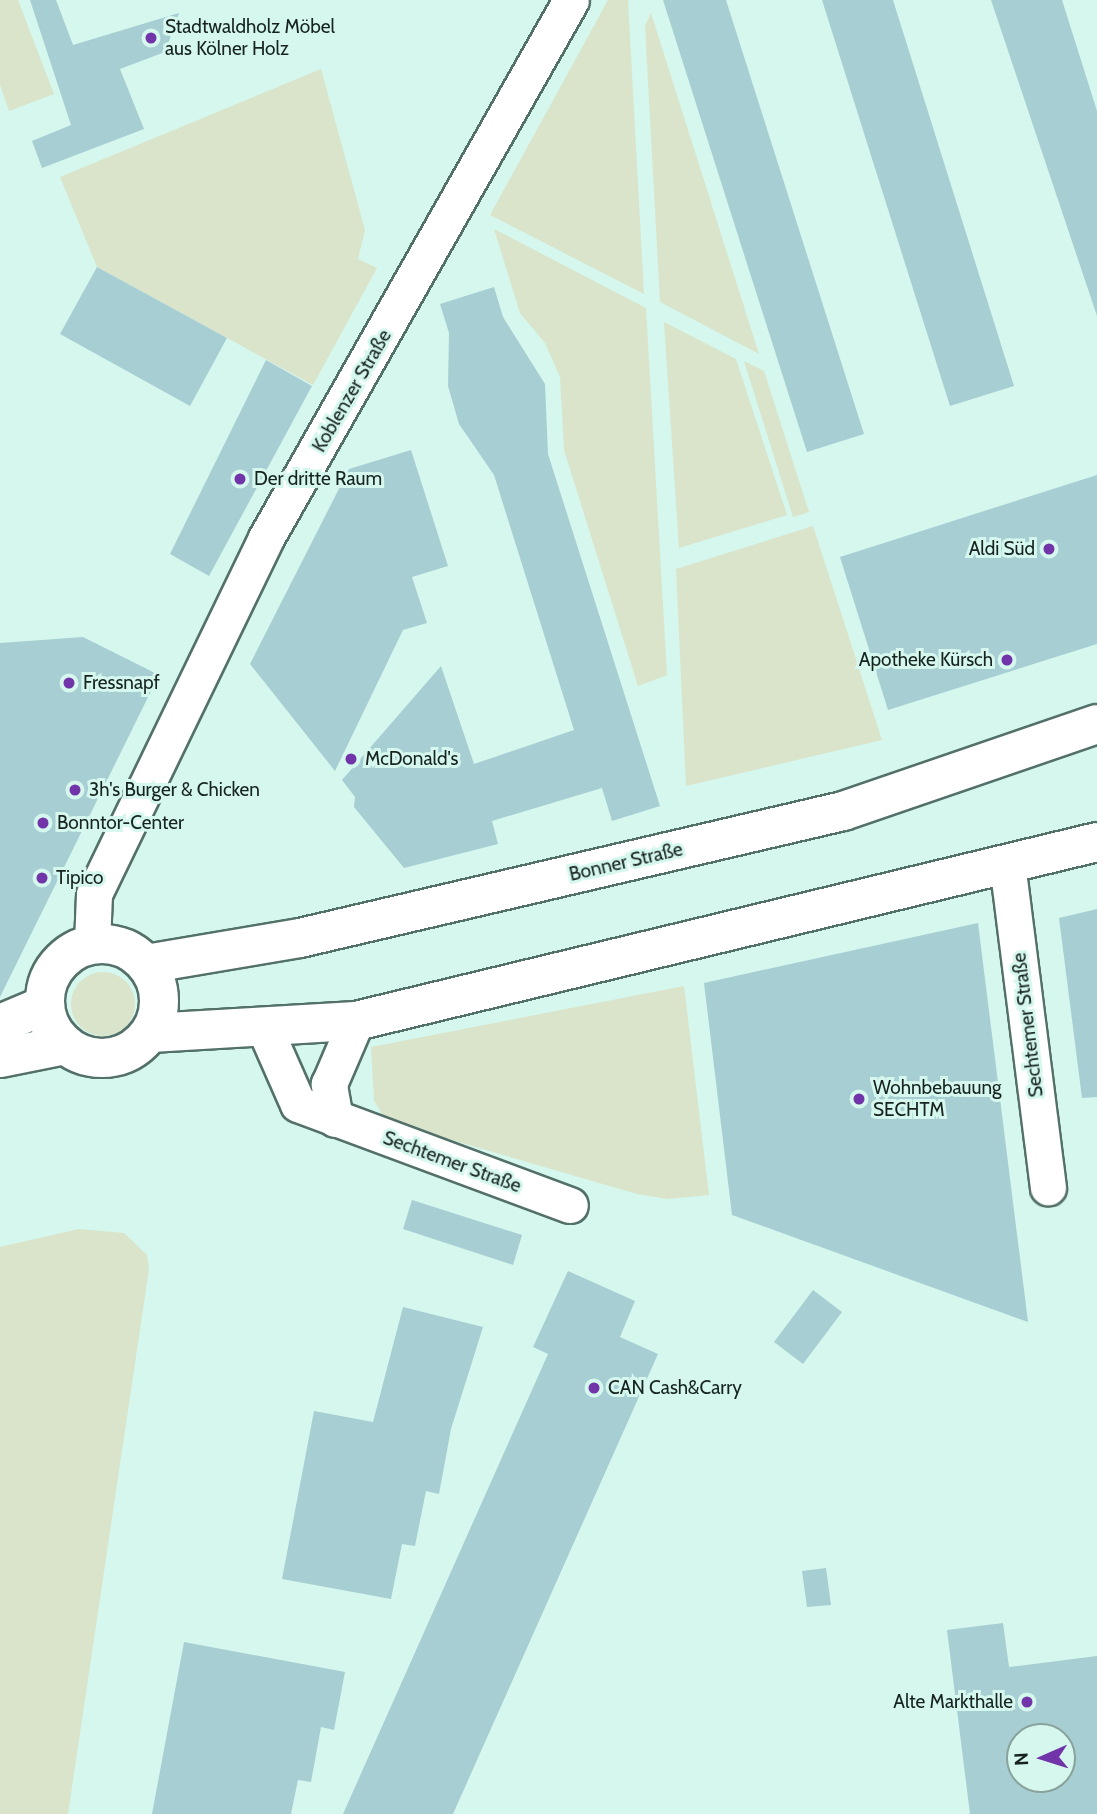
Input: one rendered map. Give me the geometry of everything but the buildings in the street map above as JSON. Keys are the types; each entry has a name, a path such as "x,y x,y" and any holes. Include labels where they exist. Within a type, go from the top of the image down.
{"main road":[{"name":"Bonner Straße","path":"146,964 300,939 844,811 1097,724"},
{"path":"151,1033 356,1021 1097,842"},
{"path":"0,1058 65,1045 104,1059 124,1055 151,1033 159,1005 146,964 113,944 92,944 54,969 45,1005 65,1045"},
{"path":"0,1024 45,1005"}],"street":[{"name":"Koblenzer Straße","path":"92,944 94,894 266,538 571,0"},
{"name":"Sechtemer Straße","path":"1007,863 1048,1187"},
{"path":"335,1119 329,1084 356,1021"},
{"name":"Sechtemer Straße","path":"264,1027 298,1104 570,1205"}],"green space":[{"path":"0,0 18,0 54,94 9,111 0,85"},
{"path":"608,0 628,0 644,294 490,215"},
{"path":"651,13 759,354 660,302 645,26"},
{"path":"321,69 365,230 358,259 377,268 313,385 97,267 60,177"},
{"path":"494,229 646,308 667,675 638,686 564,450 560,377 545,343 520,313"},
{"path":"664,322 736,359 787,515 679,548"},
{"path":"744,361 764,371 809,512 793,517"},
{"path":"813,526 882,740 686,786 676,569"},
{"path":"103,972 126,981 135,1004 126,1027 103,1036 80,1027 71,1004 80,981"},
{"path":"684,986 709,1195 667,1199 637,1194 386,1121 374,1100 371,1047"},
{"path":"79,1229 124,1233 147,1255 149,1269 68,1814 0,1814 0,1247"}],"place":[{"name":"Stadtwaldholz Möbel aus Kölner Holz","path":"151,38"},
{"name":"Der dritte Raum","path":"240,479"},
{"name":"Aldi Süd","path":"1049,549"},
{"name":"Apotheke Kürsch","path":"1007,660"},
{"name":"Fressnapf","path":"69,683"},
{"name":"McDonald's","path":"351,759"},
{"name":"3h's Burger & Chicken","path":"75,790"},
{"name":"Bonntor-Center","path":"43,823"},
{"name":"Tipico","path":"42,878"},
{"name":"Wohnbebauung SECHTM","path":"859,1099"},
{"name":"CAN Cash&Carry","path":"594,1388"},
{"name":"Alte Markthalle","path":"1027,1702"}]}
